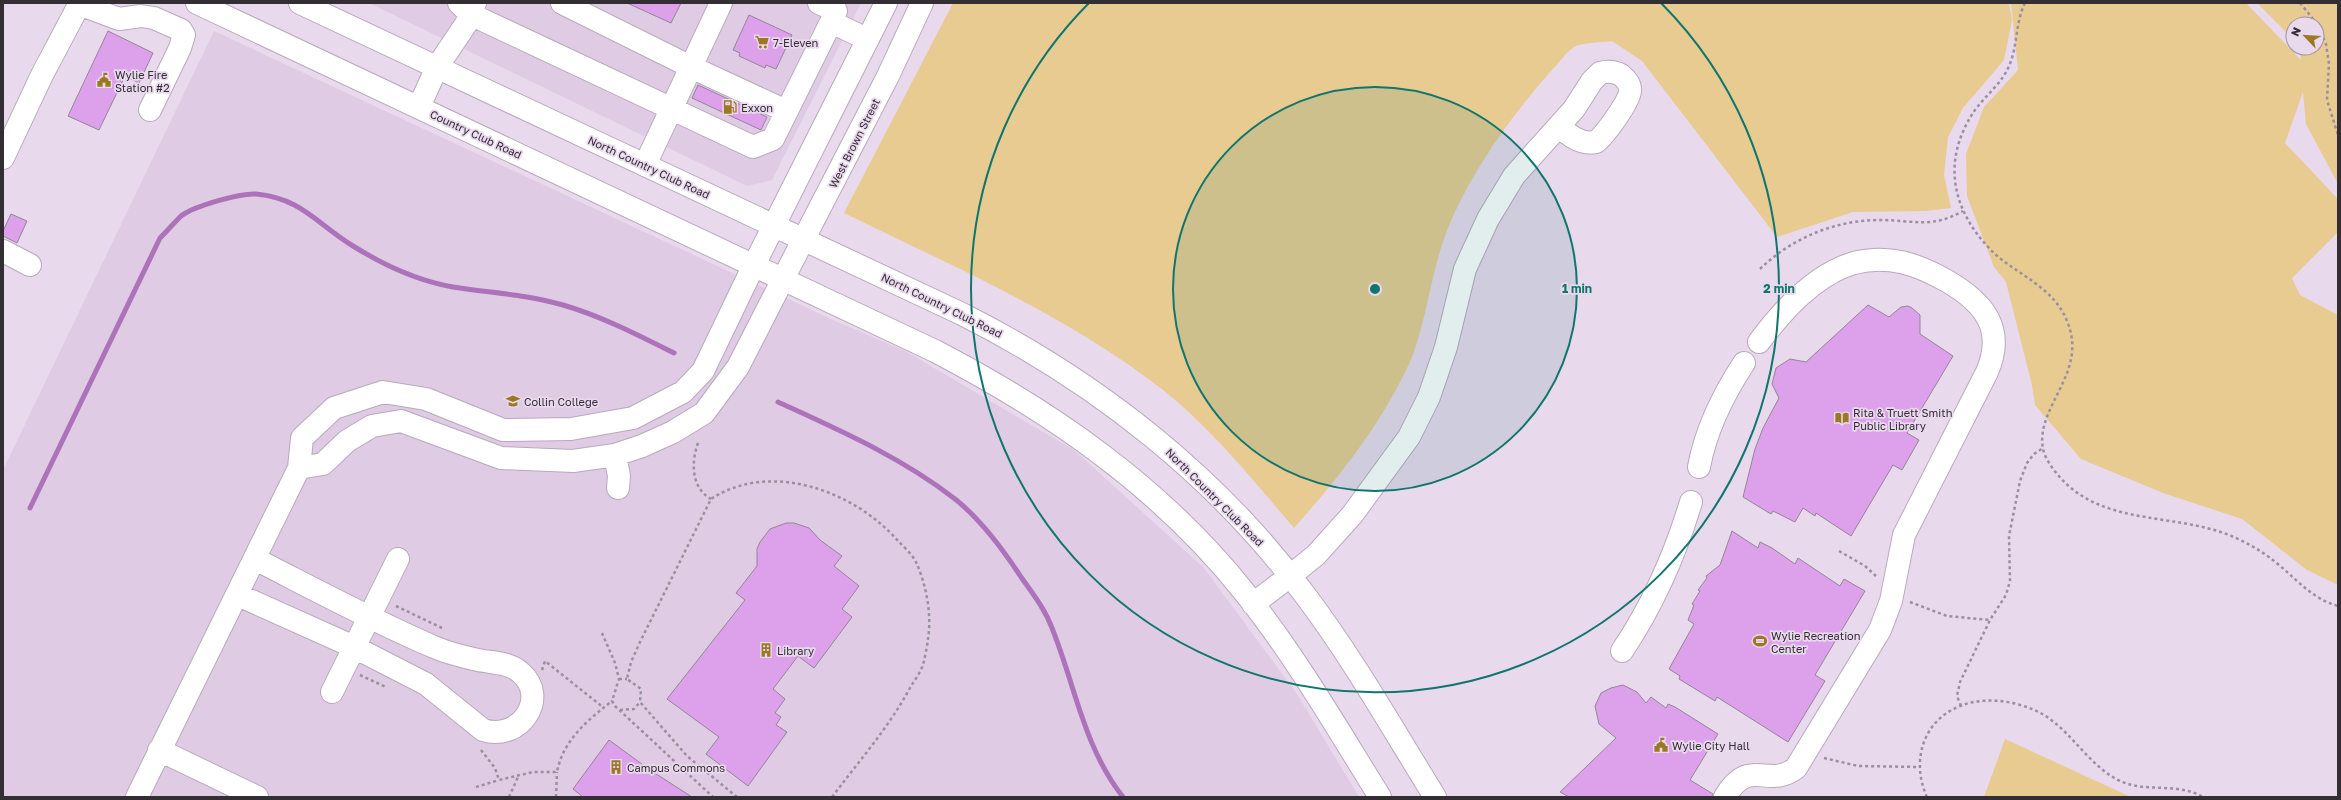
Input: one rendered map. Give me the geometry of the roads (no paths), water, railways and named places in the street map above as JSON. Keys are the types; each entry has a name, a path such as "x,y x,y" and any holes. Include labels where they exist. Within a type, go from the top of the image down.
{"main road":[{"name":"Country Club Road","path":"197,3 754,267"},
{"name":"North Country Club Road","path":"300,3 1009,337 1090,388 1157,439 1195,473 1263,543 1290,576 1334,636 1435,797"},
{"path":"562,3 691,68 786,111"},
{"path":"645,165 721,3"},
{"path":"419,107 437,67 468,7 753,147 773,139 831,22 836,11 819,3"},
{"path":"137,797 159,750 238,595 299,468 302,438 334,408 383,392 426,399 503,430 572,429 633,418 683,392 703,371 886,3"},
{"name":"West Brown Street","path":"299,468 323,464 347,441 372,426 401,421 501,458 573,461 615,454 642,446 673,432 704,413 738,367 888,76 922,3"},
{"path":"3,158 42,75 80,4 119,19 148,10 181,30 184,35 180,48 150,110"},
{"path":"831,22 867,39"},
{"path":"1253,604 1316,555 1352,515 1409,437 1420,419 1446,347 1459,290 1476,243 1499,200 1514,176 1559,126"},
{"path":"3,251 30,265"},
{"path":"1725,797 1734,784 1747,775 1755,774 1777,777 1783,776 1796,768 1873,642 1886,616 1891,601 1904,535 1987,372 1994,346 1989,320 1980,304 1968,293 1920,267 1887,260 1865,261 1834,272 1785,311 1759,342"},
{"path":"754,267 935,351 1024,399 1108,459 1151,494 1193,535 1253,604 1303,672 1380,797"},
{"path":"1699,467 1707,438 1722,399 1744,363"},
{"path":"615,454 619,476 618,488"},
{"path":"1622,651 1648,609 1665,574 1691,502"},
{"path":"238,595 354,647 426,684 483,730 492,733 510,730 523,721 528,714 531,689 528,680 515,668 436,648 255,559"},
{"path":"332,692 398,559"},
{"path":"159,750 257,797"}],"waterway":[{"path":"30,508 160,238 181,216 187,212 206,204 229,198 249,194 272,196 297,206 340,238 364,253 401,271 427,281 453,287 522,296 549,301 577,309 605,320 674,353"},
{"path":"778,402 869,445 913,470 955,499 991,535 1046,614 1060,650 1089,737 1110,778 1123,797"}],"place":[{"name":"7-Eleven","path":"762,42"},
{"name":"Wylie Fire Station #2","path":"104,80"},
{"name":"Exxon","path":"730,107"},
{"name":"Collin College","path":"513,401"},
{"name":"Rita & Truett Smith Public Library","path":"1842,418"},
{"name":"Wylie Recreation Center","path":"1760,641"},
{"name":"Library","path":"766,650"},
{"name":"Wylie City Hall","path":"1661,745"},
{"name":"Campus Commons","path":"616,767"}]}
